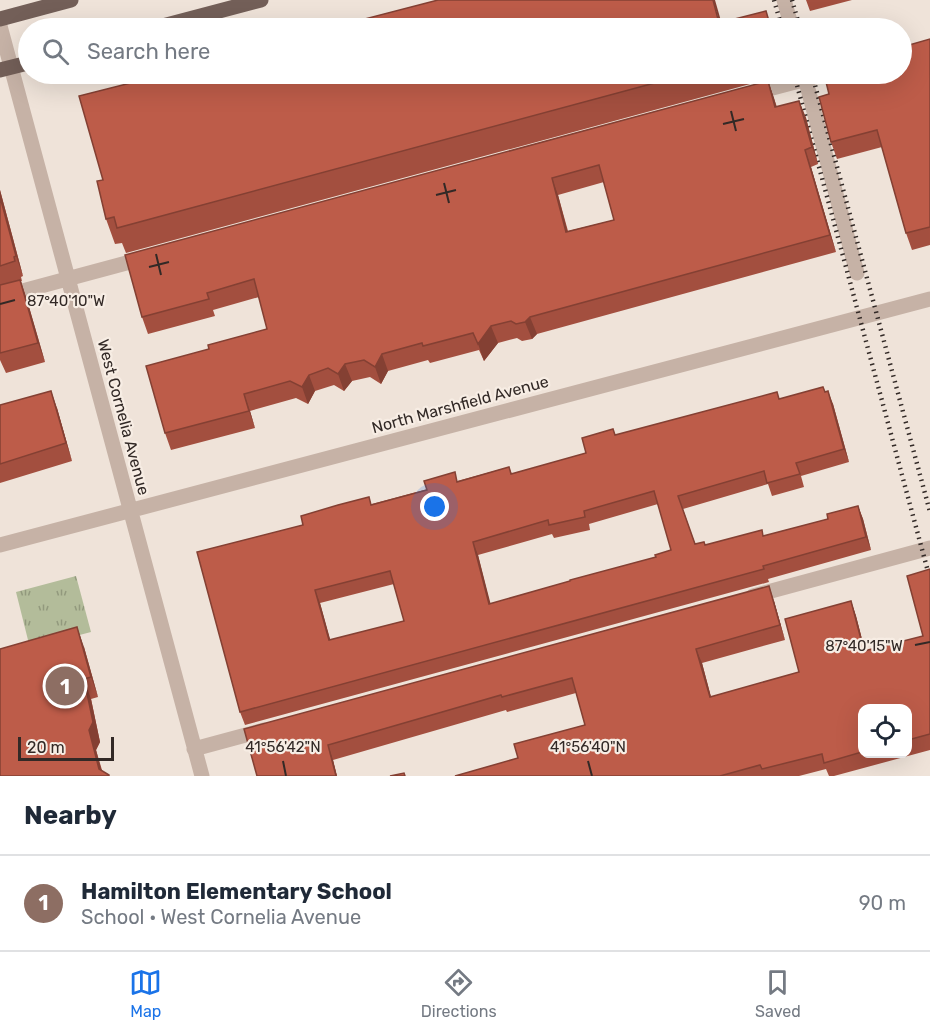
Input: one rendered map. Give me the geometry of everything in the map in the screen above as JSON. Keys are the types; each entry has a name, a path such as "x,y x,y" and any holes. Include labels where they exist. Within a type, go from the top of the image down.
{"main road":[{"path":"0,19 71,0"},
{"path":"193,18 261,0"}],"street":[{"path":"784,0 789,18"},
{"name":"West Cornelia Avenue","path":"0,26 5,69 68,279 202,776"},
{"path":"740,96 779,84"},
{"path":"807,84 857,273"},
{"path":"0,297 155,255"},
{"name":"North Marshfield Avenue","path":"0,545 930,299"},
{"path":"740,600 930,548"},
{"path":"194,749 280,725"}],"green space":[{"path":"76,576 91,632 30,648 16,592"}],"building":[{"path":"438,0 713,0 718,18 368,18"},
{"path":"766,11 768,18 739,18"},
{"path":"930,39 930,227 906,233 877,130 831,142 819,97 829,94 826,84 912,84 912,44"},
{"path":"126,84 651,84 117,228 114,217 106,219 97,181 103,180 79,96"},
{"path":"757,84 769,84 775,107 799,101 812,147 805,150 830,235 530,317 525,322 516,324 511,321 491,326 478,344 473,333 382,354 375,367 364,360 345,364 338,374 328,368 309,375 302,387 290,381 244,394 249,411 165,433 146,366 209,349 208,345 267,329 254,279 207,293 209,299 142,317 125,255","holes":["599,165 614,220 566,232 552,178"]},
{"path":"0,197 16,256 15,261 0,266"},
{"path":"20,280 38,343 0,353 0,285"},
{"path":"823,387 825,392 828,391 844,449 796,463 800,474 767,483 764,471 678,496 695,544 704,542 705,545 762,530 763,536 828,519 827,514 858,506 866,537 763,566 764,569 240,712 197,552 303,525 301,516 338,505 369,497 371,505 427,490 424,481 455,472 457,482 509,467 511,474 586,453 582,438 613,429 615,435 777,392 779,399","holes":["654,491 671,550 655,555 656,557 489,604 473,542 548,520 549,525 585,517 584,511","390,571 404,621 329,640 315,590"]},
{"path":"51,391 66,443 0,464 0,405"},
{"path":"930,569 930,734 912,739 912,704 858,704 858,753 824,763 822,754 762,769 760,765 720,776 455,776 518,758 514,744 585,725 572,678 502,697 501,695 328,745 336,776 257,776 244,729 769,586 780,625 696,649 710,697 799,672 785,619 851,601 864,651 923,636 907,576"},
{"path":"77,627 91,677 84,679 93,722 89,730 99,769 109,776 0,776 0,649"}],"railway":[{"path":"774,0 779,18"},
{"path":"792,0 797,18"},
{"path":"797,84 930,579"},
{"path":"815,84 930,512"}],"place":[{"name":"Hamilton Elementary School","path":"65,686"}]}
